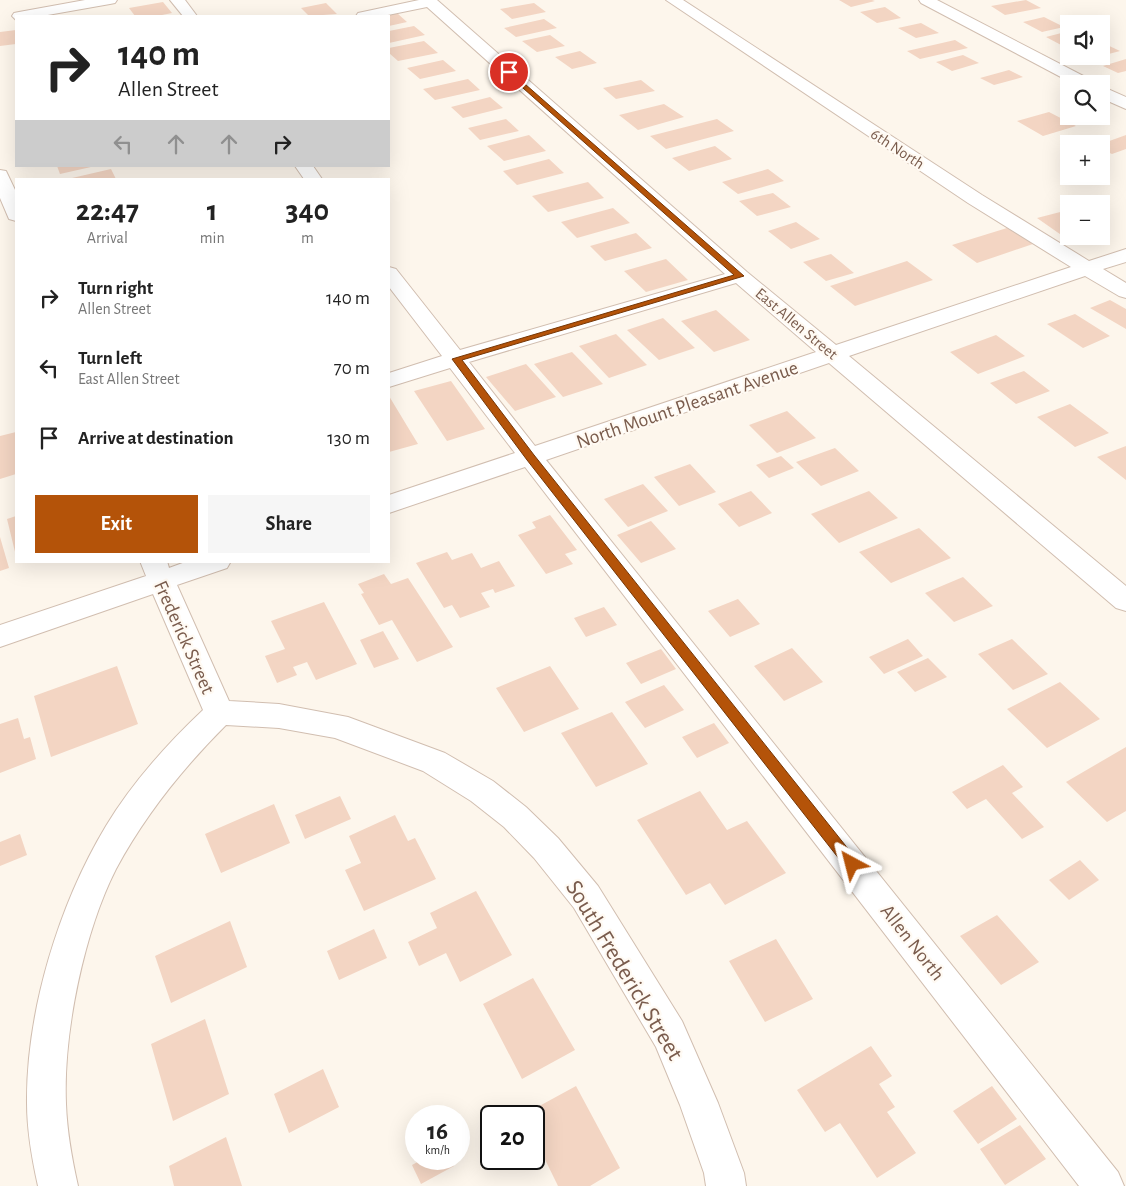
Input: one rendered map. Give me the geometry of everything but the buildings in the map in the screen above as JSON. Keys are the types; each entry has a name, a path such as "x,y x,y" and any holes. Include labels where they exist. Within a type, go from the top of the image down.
{"street":[{"path":"25,15 110,0"},
{"path":"176,0 189,15"},
{"name":"6th North","path":"673,0 975,198 1126,292"},
{"path":"926,0 1070,75"},
{"path":"367,15 429,1"},
{"name":"East Allen Street","path":"429,1 740,276 1126,602"},
{"path":"1110,96 1126,104"},
{"path":"305,167 312,178"},
{"path":"0,175 15,213"},
{"name":"North Mount Pleasant Avenue","path":"390,504 1126,254"},
{"name":"Allen North","path":"390,275 1104,1186"},
{"path":"390,380 740,276"},
{"path":"0,636 156,571 206,563"},
{"name":"Frederick Street","path":"156,571 219,713"},
{"path":"58,1186 52,1159 46,1078 59,988 80,916 107,855 140,802 170,762 219,713"},
{"name":"South Frederick Street","path":"219,713 279,716 346,729 434,762 482,791 514,817 546,848 586,897 669,1034 698,1103 724,1173 726,1186"}],"route":[{"path":"509,72 740,276 456,359 852,864"}]}
